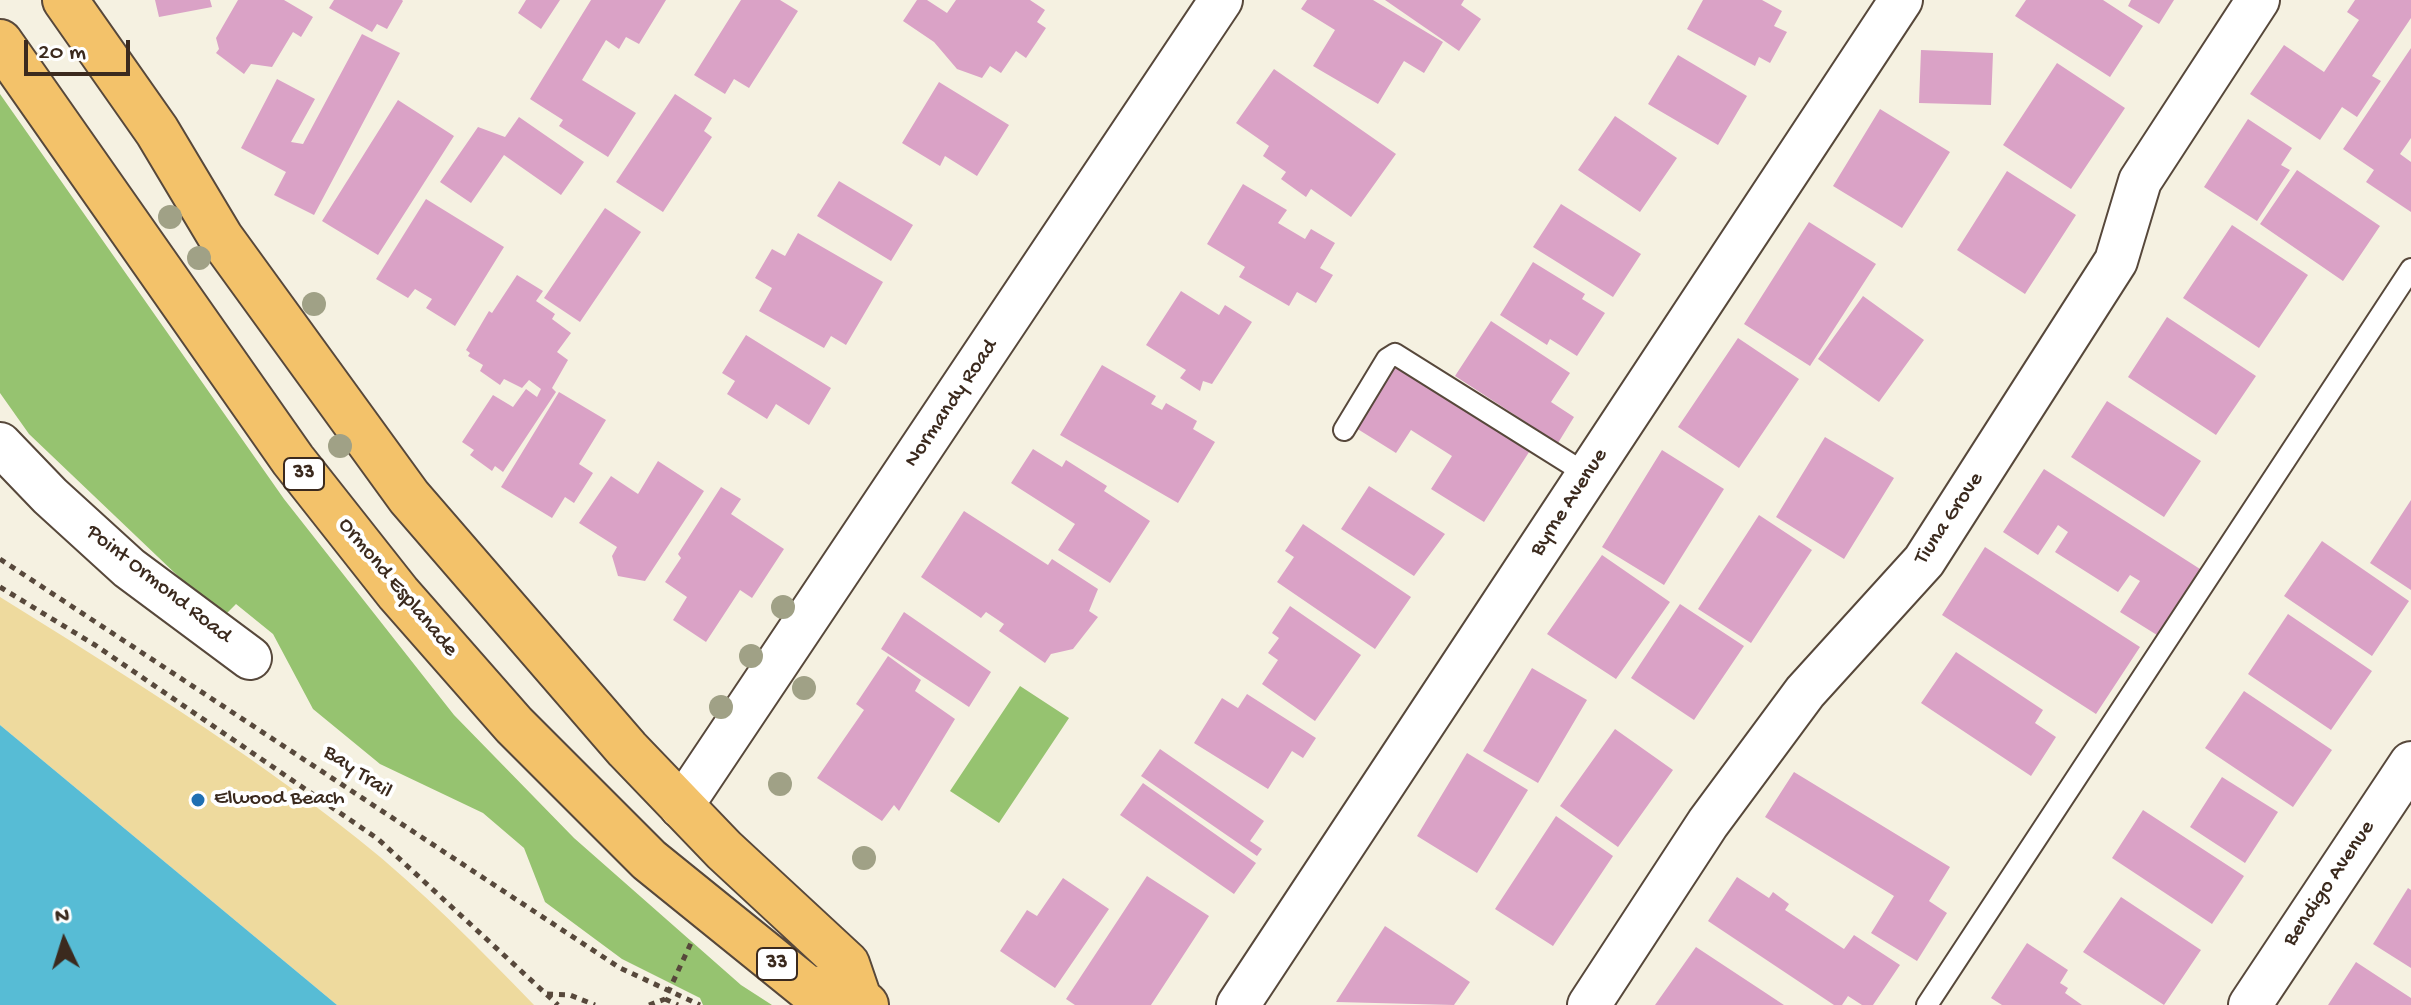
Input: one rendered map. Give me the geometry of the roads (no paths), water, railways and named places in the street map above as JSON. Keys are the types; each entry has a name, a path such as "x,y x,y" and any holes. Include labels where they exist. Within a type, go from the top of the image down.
{"main road":[{"name":"Ormond Esplanade","path":"65,0 157,131 221,238 409,497 542,653 681,807 847,964 863,1002"},
{"name":"Ormond Esplanade","path":"0,42 258,413 398,593 560,774 649,860 806,987 863,1002"}],"street":[{"name":"Normandy Road","path":"681,807 713,765 1221,0"},
{"name":"Byrne Avenue","path":"1238,1005 1901,0"},
{"name":"Tiuna Grove","path":"1589,1005 1708,823 1805,692 1924,561 2101,287 2116,261 2140,181 2258,0"},
{"name":"Point Ormond Road","path":"0,444 50,496 129,568 250,658"},
{"name":"Bendigo Avenue","path":"2250,1005 2411,763"}],"lane":[{"path":"1927,1005 2411,269"},
{"path":"1344,430 1387,359 1395,354 1588,475"}],"water":[{"path":"0,725 337,1005 0,1005"}],"place":[{"name":"Elwood Beach","path":"198,800"}]}
